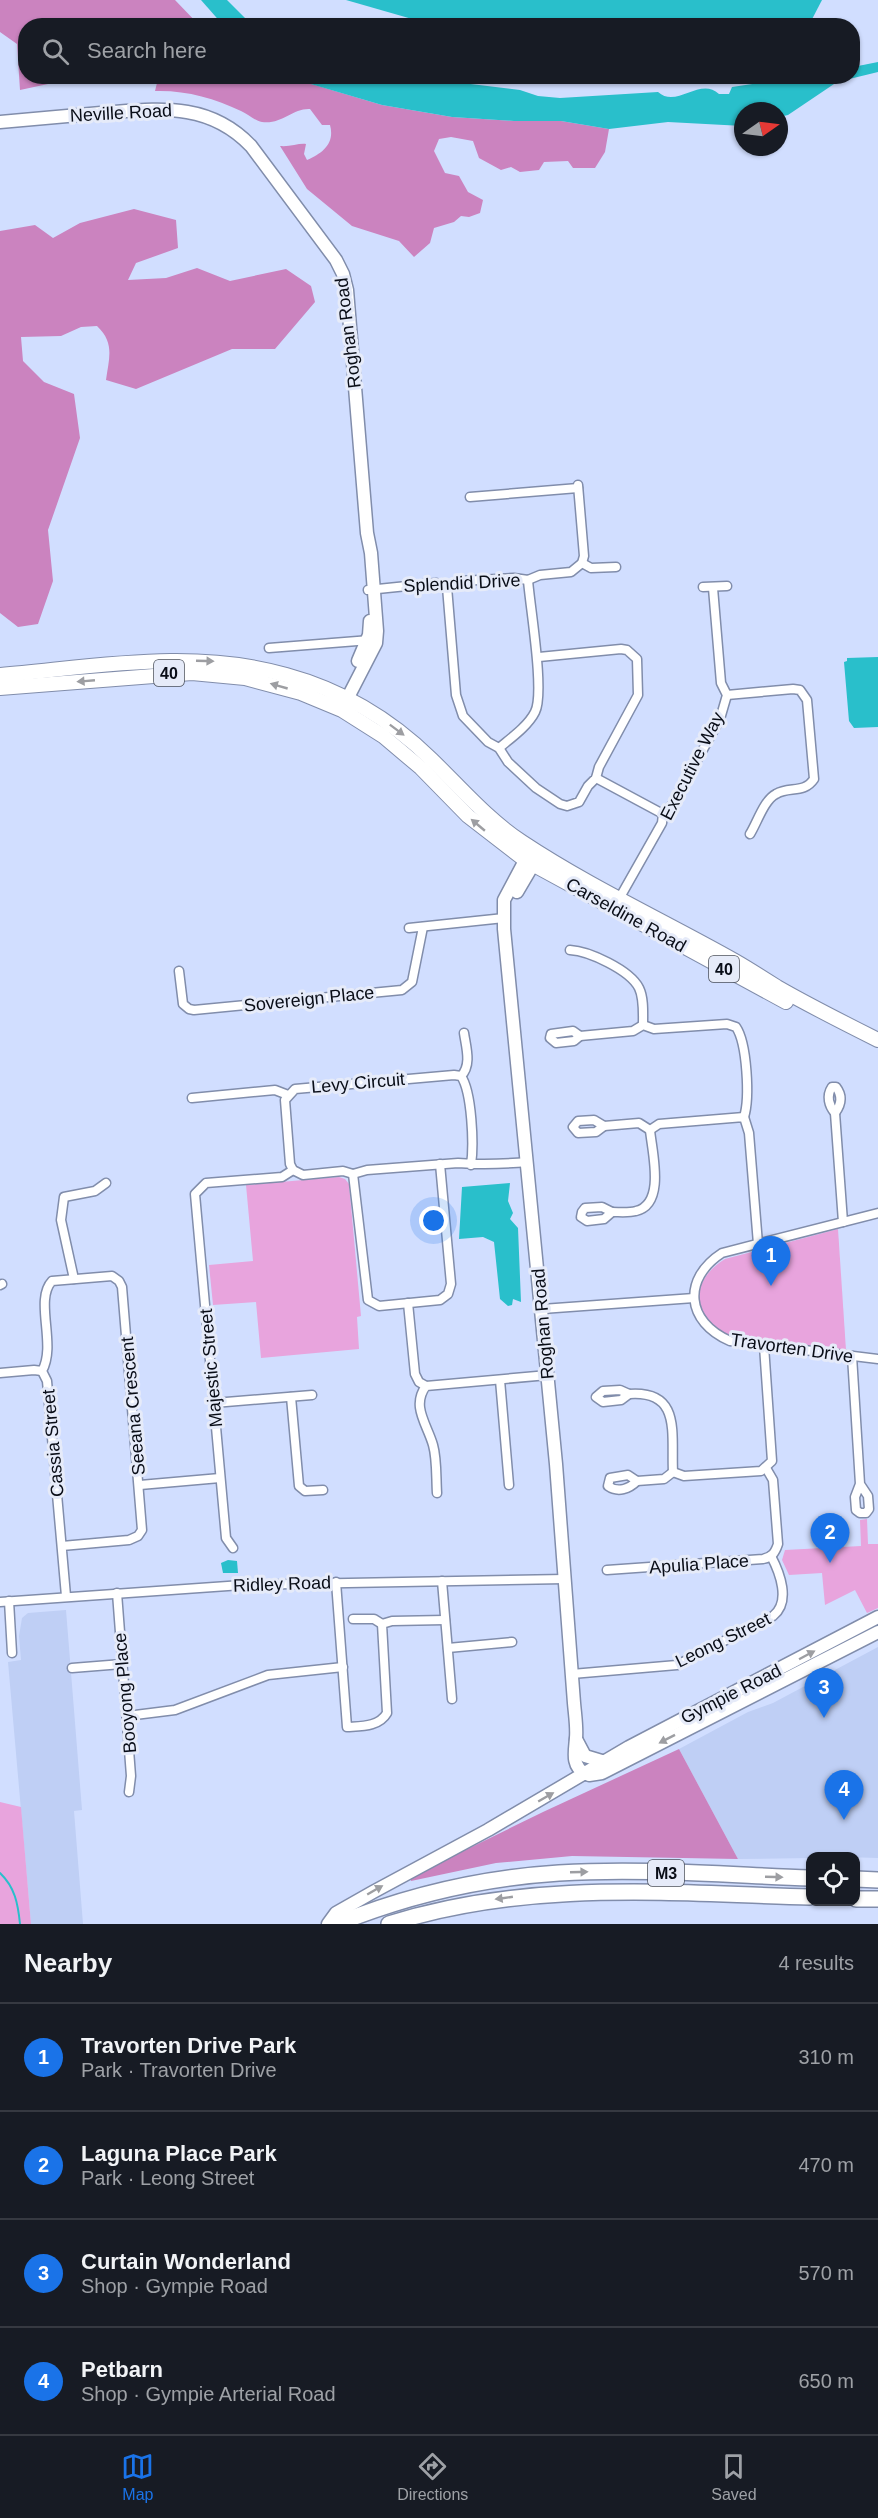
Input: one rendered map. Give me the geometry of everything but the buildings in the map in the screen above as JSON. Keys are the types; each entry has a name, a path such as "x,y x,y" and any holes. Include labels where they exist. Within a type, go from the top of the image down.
{"highway":[{"name":"M3","path":"337,1924 424,1894 521,1876 586,1872 806,1878"},
{"path":"860,1879 878,1880"},
{"name":"M3","path":"389,1924 478,1902 568,1892 806,1897"},
{"path":"860,1899 878,1899"}],"main road":[{"name":"40","path":"0,675 162,661 213,661 249,666 286,675 409,740 481,810 533,856"},
{"name":"40","path":"0,688 174,673 210,673 282,686 341,703"},
{"name":"Carseldine Road","path":"533,856 619,899 878,1040"},
{"name":"Carseldine Road","path":"533,856 878,1051"}],"street":[{"name":"Neville Road","path":"0,122 173,109 199,114 237,132"},
{"name":"Roghan Road","path":"237,132 251,146 336,260 347,290 367,533 372,639 341,703"},
{"path":"470,497 578,487 584,556 582,563 591,568 616,567"},
{"name":"Splendid Drive","path":"371,589 436,584 447,587 461,581 514,578 528,580 540,575 572,572 582,563"},
{"path":"500,748 535,713 538,700 536,668 538,657 534,646 528,580"},
{"path":"703,587 727,586"},
{"path":"447,587 459,711 488,742 500,748 508,762 536,788 567,806 579,802 588,786 596,778 599,767 638,695 637,659 627,650 621,649 538,657"},
{"name":"Executive Way","path":"619,899 662,823 663,814 672,805 720,719 727,695 721,683 713,588"},
{"path":"269,648 372,639"},
{"path":"727,695 793,689 800,690 807,700 814,779 804,789 783,791 771,797 750,834"},
{"path":"596,778 663,814"},
{"name":"Roghan Road","path":"533,856 504,900 504,914 566,1579 576,1739 574,1748 576,1763 569,1778 569,1784"},
{"path":"409,928 504,914"},
{"name":"Sovereign Place","path":"179,971 183,1004 194,1010 402,990 412,982 423,927"},
{"path":"570,950 583,951 633,979 642,996 644,1025"},
{"path":"644,1025 654,1029 727,1024 736,1027 743,1045 747,1103 744,1117 749,1133 758,1244"},
{"path":"580,1036 633,1031 644,1025"},
{"path":"464,1033 468,1064 461,1076 466,1087 471,1164"},
{"name":"Levy Circuit","path":"294,1170 290,1164 285,1103 288,1095 295,1089 461,1076"},
{"path":"192,1098 275,1090 288,1095"},
{"path":"835,1113 843,1222"},
{"path":"650,1130 659,1124 744,1117"},
{"path":"604,1126 639,1123 650,1130"},
{"path":"612,1212 636,1211 652,1201 655,1189 650,1130"},
{"path":"294,1170 303,1175 343,1171 353,1174 367,1170 440,1164 528,1162"},
{"path":"353,1174 366,1296 379,1306 440,1300 445,1298 450,1290 440,1164"},
{"name":"Majestic Street","path":"233,1548 226,1538 195,1194 206,1183 282,1177 294,1170"},
{"path":"74,1279 61,1220 64,1197 96,1191 106,1183"},
{"path":"542,1309 694,1298 697,1280 711,1261 722,1253 878,1213"},
{"name":"Seeana Crescent","path":"45,1293 52,1281 112,1276 122,1287 143,1521 142,1530 138,1536 129,1540 62,1546"},
{"name":"Cassia Street","path":"45,1293 48,1349 47,1360 42,1371 47,1381 66,1596"},
{"name":"Travorten Drive","path":"694,1298 701,1320 716,1335 730,1341 878,1359"},
{"path":"408,1303 415,1374 419,1382 426,1386 548,1376"},
{"path":"674,1472 684,1476 761,1471 772,1461 764,1346"},
{"path":"852,1356 860,1484"},
{"path":"0,1374 42,1371"},
{"path":"501,1380 509,1485"},
{"path":"426,1386 419,1400 421,1416 433,1445 437,1493"},
{"path":"629,1394 653,1395 666,1405 670,1415 674,1472"},
{"path":"214,1403 312,1395"},
{"path":"291,1397 299,1486 304,1491 323,1490"},
{"name":"Apulia Place","path":"606,1570 763,1559 771,1556 775,1553 778,1544 773,1480 766,1468"},
{"path":"637,1481 664,1479 674,1472"},
{"path":"140,1485 220,1478"},
{"name":"Leong Street","path":"572,1674 677,1665 773,1616 782,1607 783,1593 780,1574 771,1556"},
{"name":"Ridley Road","path":"5,1601 242,1585 566,1579"},
{"path":"442,1581 452,1699"},
{"path":"336,1582 347,1727 374,1724 381,1721 387,1713 382,1624"},
{"name":"Booyong Place","path":"117,1593 131,1776 129,1792"},
{"path":"5,1601 12,1653"},
{"name":"Gympie Road","path":"328,1924 336,1913 488,1830 637,1743 878,1617"},
{"path":"353,1619 366,1618 382,1624 392,1621 445,1620"},
{"name":"Gympie Road","path":"585,1774 602,1773 878,1632"},
{"path":"448,1648 512,1642"},
{"path":"72,1668 122,1664"},
{"path":"127,1716 175,1710 268,1675 344,1667"},
{"path":"576,1739 585,1756 605,1762"},
{"path":"576,1763 585,1774"}],"shaded area":[{"path":"0,0 175,0 192,18 18,18 18,59 17,44 0,32"},
{"path":"201,0 227,0 245,18 217,18"},
{"path":"346,0 822,0 813,18 409,18"},
{"path":"878,62 878,72 860,76 860,66"},
{"path":"20,84 48,84 20,90"},
{"path":"157,84 311,84 382,105 452,117 561,121 609,129 605,152 595,168 573,168 568,161 544,162 539,170 520,172 511,167 501,170 479,158 473,141 451,137 439,139 434,151 445,173 459,176 468,192 483,200 480,213 469,217 461,216 454,222 434,228 430,243 414,257 399,241 352,226 307,189 280,146 306,144 304,154 307,160 326,147 331,137 330,125 322,125 310,109 298,111 275,121 262,122 231,106 210,99 188,93 155,91"},
{"path":"311,84 470,84 560,98 658,92 673,97 704,88 712,89 719,94 729,94 732,87 752,84 834,84 788,115 788,102 734,102 734,126 668,122 609,129 561,121 452,117 382,105"},
{"path":"134,209 176,220 178,248 136,263 128,280 166,278 197,268 230,281 286,269 311,286 315,302 275,349 232,349 136,389 106,380 109,345 103,332 97,326 81,327 61,336 21,337 23,361 44,382 74,394 80,438 48,530 53,581 38,624 18,627 0,613 0,231 35,225 53,238 80,223"},
{"path":"878,657 878,727 854,728 849,721 844,662 847,658"},
{"path":"339,1177 345,1179 349,1184 361,1316 357,1317 359,1349 261,1358 256,1302 213,1305 209,1265 253,1261 246,1185"},
{"path":"510,1183 508,1201 513,1213 510,1219 518,1228 521,1302 513,1299 512,1305 508,1306 500,1299 494,1242 483,1237 459,1239 462,1187"},
{"path":"838,1229 846,1350 729,1336 716,1328 701,1310 700,1288 713,1268 725,1259"},
{"path":"867,1519 868,1544 878,1544 878,1608 867,1613 855,1590 825,1605 822,1573 789,1575 782,1560 785,1550 861,1546 860,1520"},
{"path":"228,1560 237,1561 238,1573 223,1573 221,1563"},
{"path":"66,1610 82,1810 74,1811 83,1924 31,1924 8,1662 21,1660 19,1636 22,1618 28,1613"},
{"path":"878,1647 878,1858 860,1857 860,1852 806,1852 806,1858 738,1859 679,1749 748,1712 773,1703"},
{"path":"679,1749 738,1859 572,1856 496,1863 411,1881 410,1877"},
{"path":"0,1802 21,1807 31,1924 0,1924"}],"waterway":[{"path":"0,1873 15,1896 20,1924"}],"place":[{"name":"Travorten Drive Park","path":"771,1286"},
{"name":"Laguna Place Park","path":"830,1563"},
{"name":"Curtain Wonderland","path":"824,1718"},
{"name":"Petbarn","path":"844,1820"}]}
